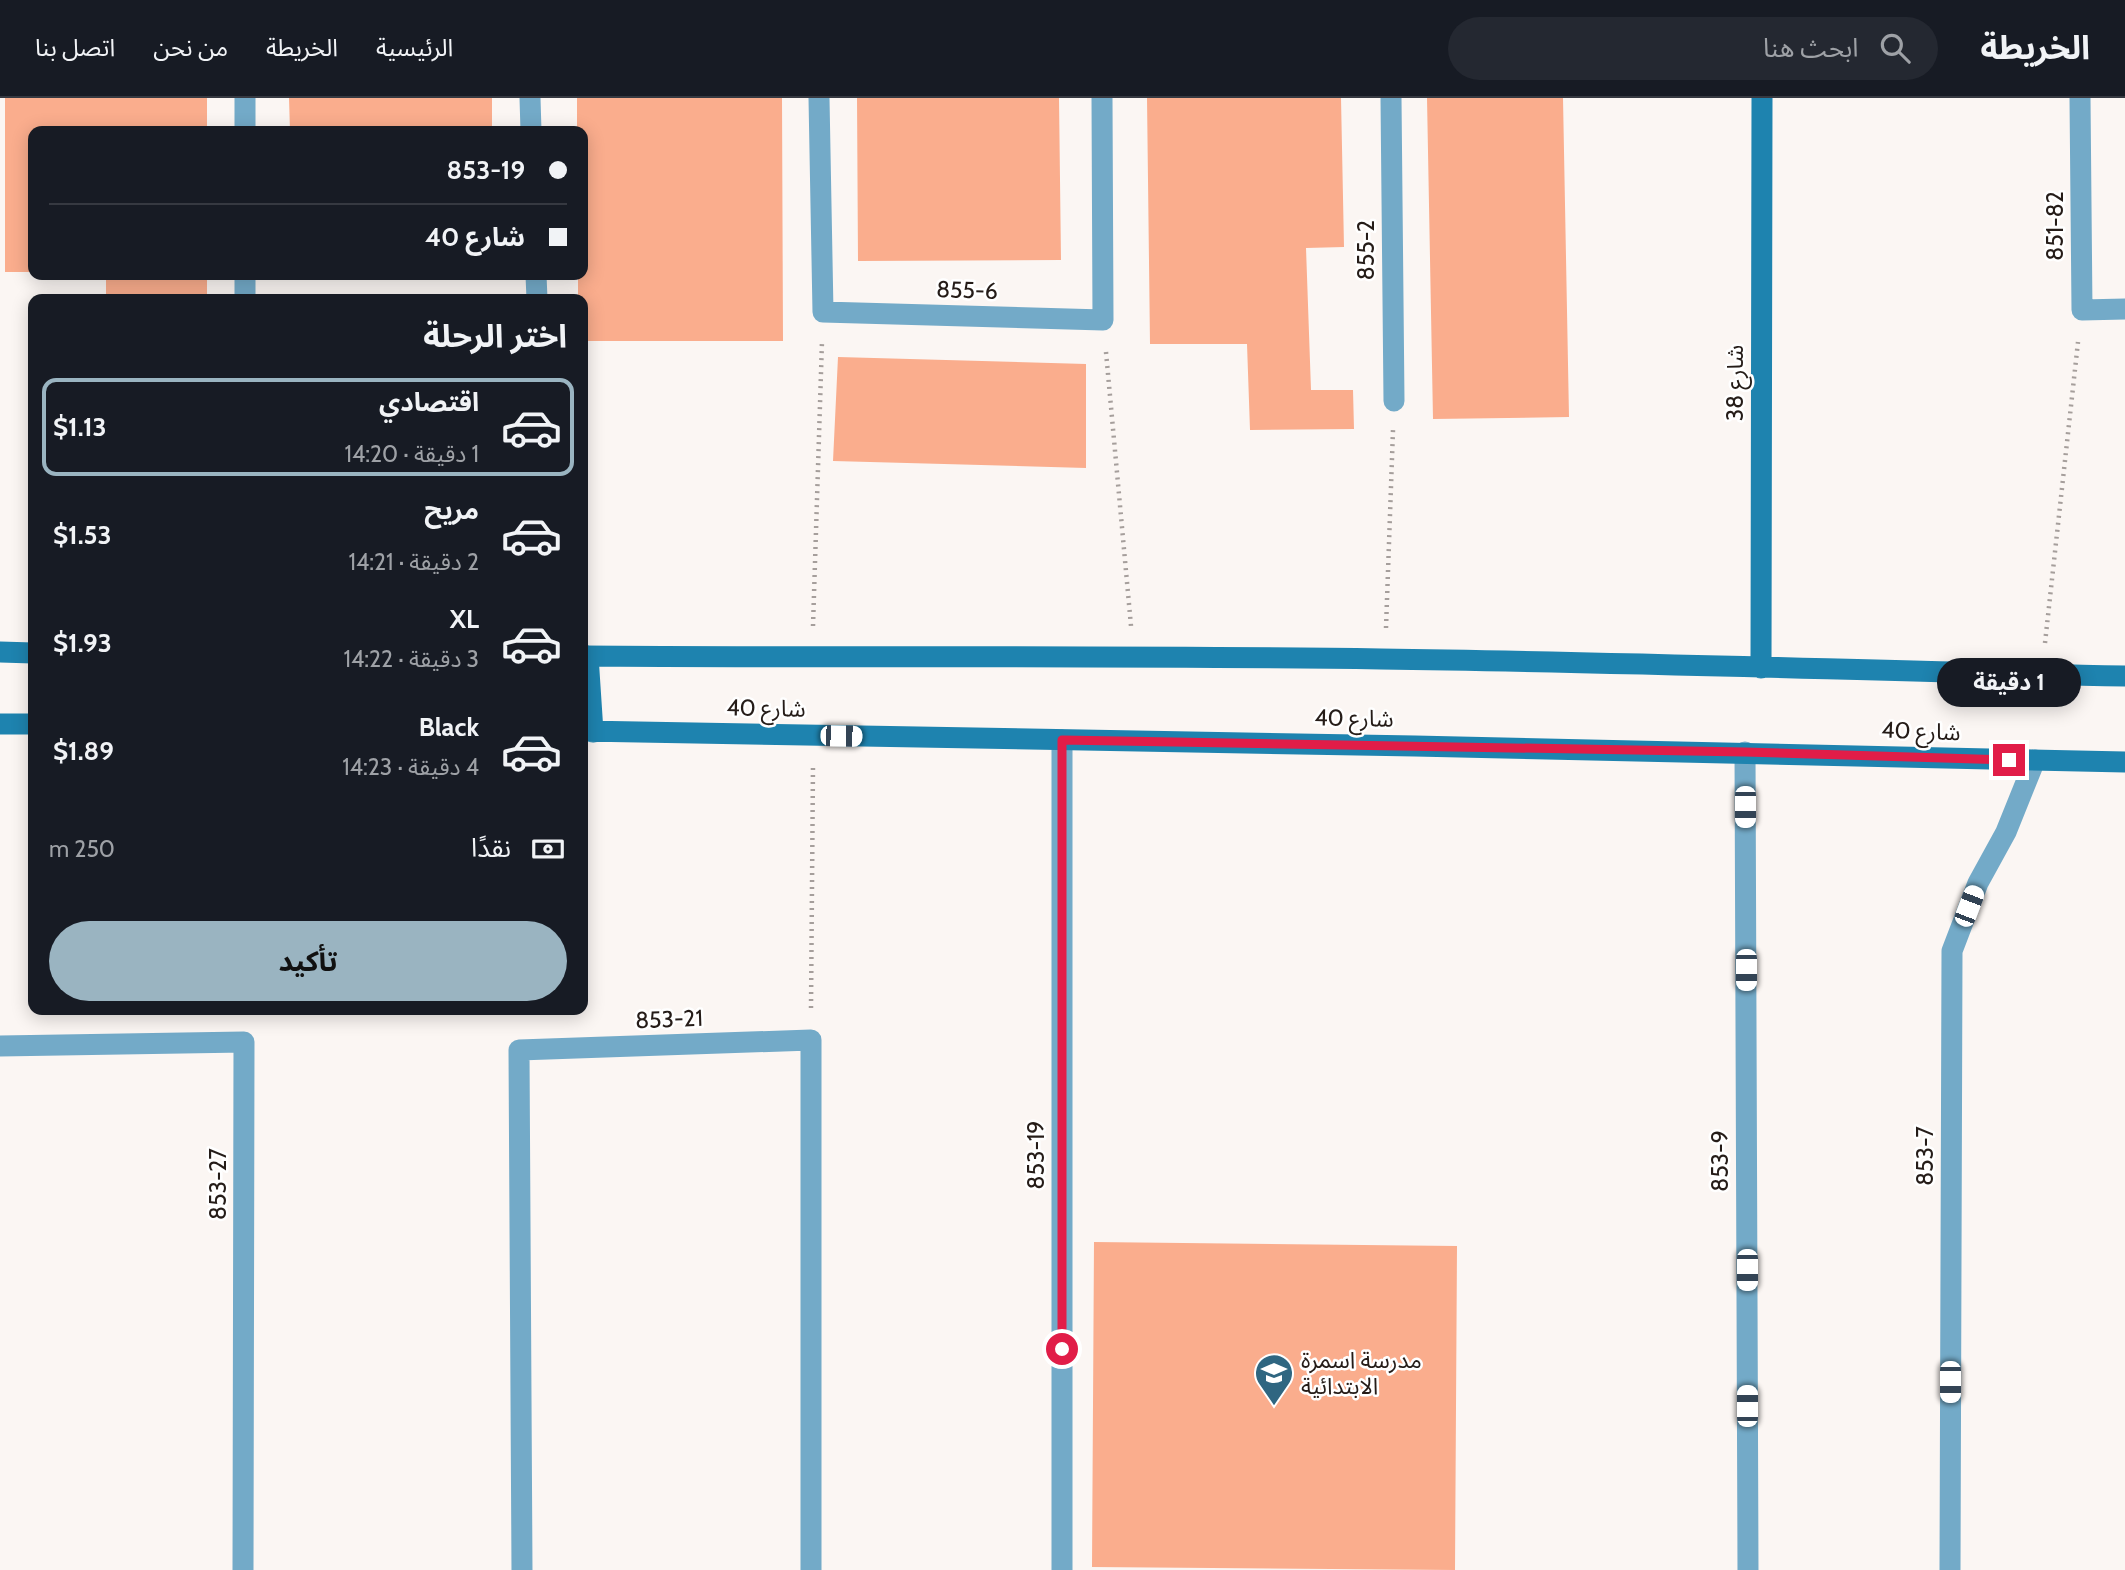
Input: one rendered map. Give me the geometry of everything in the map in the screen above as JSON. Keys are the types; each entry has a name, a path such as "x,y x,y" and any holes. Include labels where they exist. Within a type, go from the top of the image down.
{"main road":[{"name":"شارع 38","path":"1761,668 1762,98"},
{"path":"0,652 28,653"},
{"path":"588,656 1385,659 2125,676"},
{"path":"0,724 28,724"},
{"name":"شارع 40","path":"588,731 1745,752 2125,762"}],"street":[{"path":"245,98 245,126"},
{"path":"530,98 531,126"},
{"path":"819,98 823,313"},
{"path":"1102,98 1103,320"},
{"name":"855-2","path":"1391,98 1394,401"},
{"name":"851-82","path":"2080,98 2082,310"},
{"path":"2082,310 2125,309"},
{"name":"855-6","path":"823,313 1103,320"},
{"name":"853-19","path":"1062,740 1062,1570"},
{"name":"853-9","path":"1745,752 1748,1570"},
{"name":"853-7","path":"1950,1570 1952,951 1978,883 2006,832 2035,760"},
{"path":"811,1040 811,1570"},
{"name":"853-21","path":"522,1570 519,1050 811,1040"},
{"name":"853-27","path":"0,1046 244,1042 243,1570"}],"path":[{"path":"2041,674 2082,310"},
{"path":"812,658 823,313"},
{"path":"1103,320 1134,656"},
{"path":"1385,659 1394,401"},
{"path":"811,1040 814,736"}],"building":[{"path":"5,98 207,98 207,126 28,126 28,272 5,272"},
{"path":"289,98 492,98 492,126 290,126"},
{"path":"577,98 782,98 783,341 588,341 588,294 578,294 578,280 588,280 588,126 577,126"},
{"path":"857,98 1059,98 1061,260 858,261"},
{"path":"1147,98 1341,98 1344,247 1306,248 1311,390 1353,390 1354,429 1250,430 1247,344 1150,344"},
{"path":"1427,98 1563,98 1569,417 1433,419"},
{"path":"106,280 207,280 207,294 106,294"},
{"path":"838,357 1086,364 1086,468 833,461"},
{"name":"مدرسة اسمرة الابتدائية","path":"1094,1242 1457,1246 1455,1570 1092,1567"}],"place":[{"name":"مدرسة اسمرة الابتدائية","path":"1274,1407"}],"route":[{"path":"1062,1349 1062,740 1745,752 2009,760"}]}
